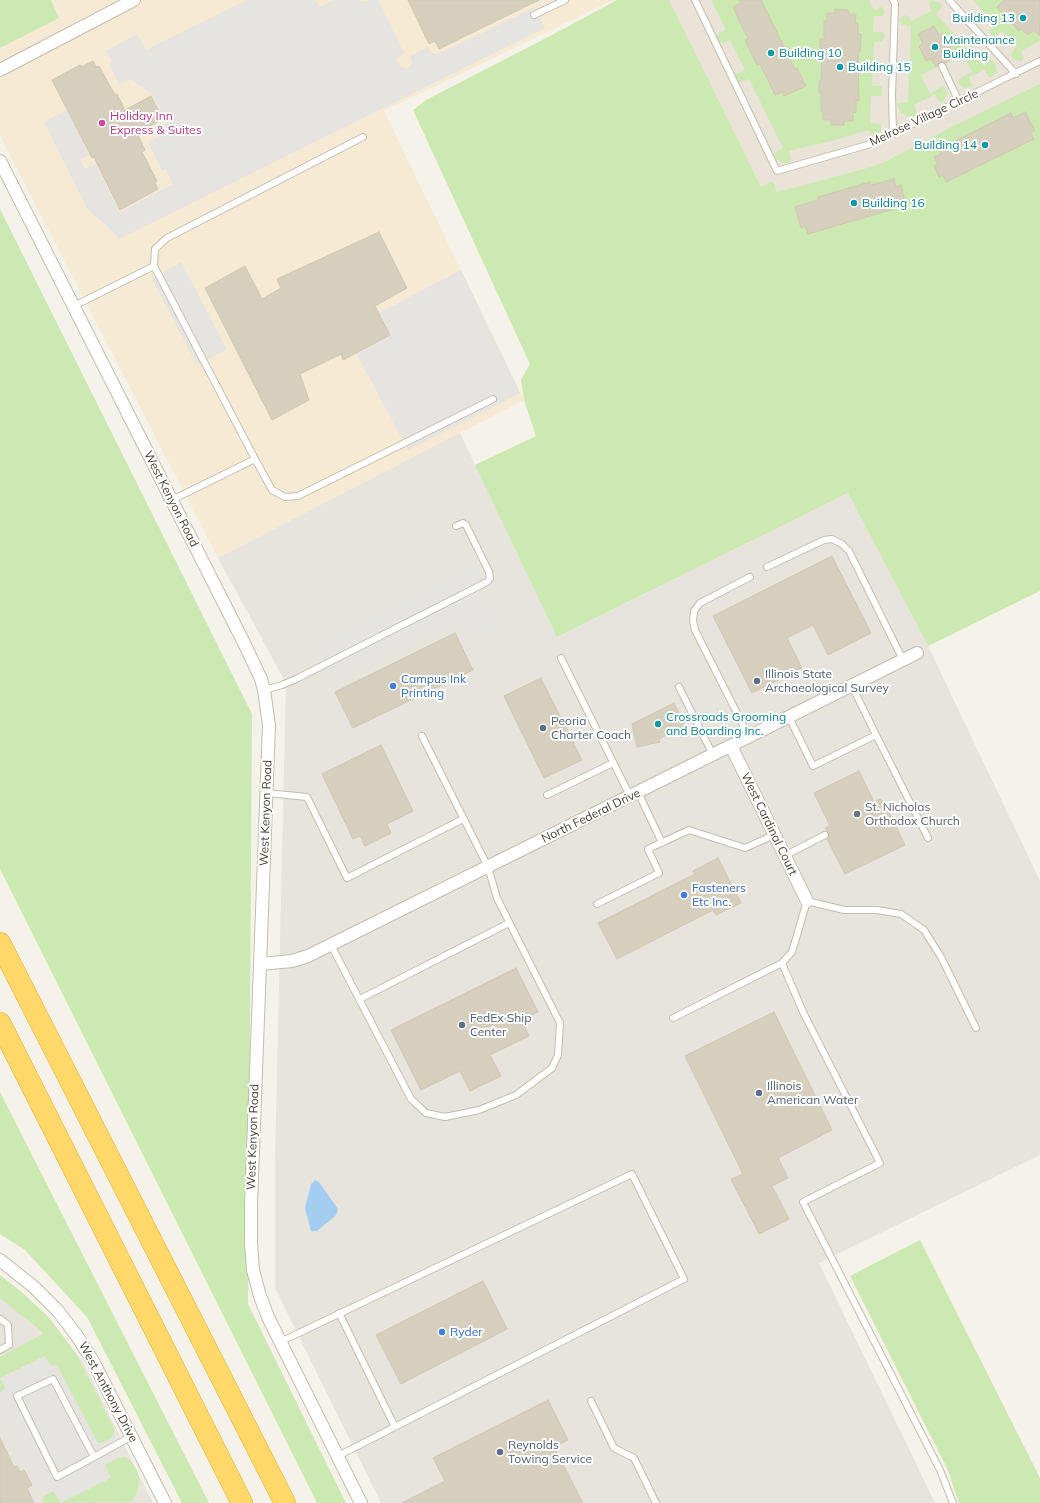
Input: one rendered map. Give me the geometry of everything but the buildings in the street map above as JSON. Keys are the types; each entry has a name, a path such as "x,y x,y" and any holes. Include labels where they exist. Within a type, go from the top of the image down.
{"highway":[{"path":"0,943 285,1503"},
{"path":"0,1023 242,1503"}],"street":[{"path":"0,70 134,0"},
{"name":"West Kenyon Road","path":"0,161 245,645 261,679 264,690 269,725 251,1204 253,1270 260,1296 268,1317 362,1503"},
{"name":"North Federal Drive","path":"260,964 292,961 308,956 917,653"},
{"name":"West Cardinal Court","path":"731,746 807,901"},
{"name":"West Anthony Drive","path":"0,1260 34,1287 58,1311 78,1336 94,1363 165,1503"}],"lane":[{"path":"534,15 565,0"},
{"name":"Melrose Village Circle","path":"695,0 777,171 874,143 1040,61"},
{"path":"893,134 892,95 894,1 902,0"},
{"path":"949,0 1016,74"},
{"path":"942,66 959,102"},
{"path":"363,137 168,238 155,249 154,266 272,490 285,497 298,496 494,399"},
{"path":"74,306 154,266"},
{"path":"172,500 255,459"},
{"path":"264,690 282,686 487,582 490,578 489,572 466,525 463,523 456,526"},
{"path":"768,567 824,540 832,539 842,544 849,551 903,660"},
{"path":"749,737 695,630 693,621 694,611 700,603 750,577"},
{"path":"560,658 613,763 634,794 662,843"},
{"path":"852,686 928,838"},
{"path":"679,688 713,755"},
{"path":"789,717 813,766 876,735"},
{"path":"331,945 411,1099 426,1113 446,1117 478,1110 516,1095 552,1068 558,1055 560,1023 497,898 488,867 422,736"},
{"path":"547,795 613,763"},
{"path":"267,793 307,798 347,878 464,819"},
{"path":"597,904 659,873 648,849 689,830 745,848 774,835"},
{"path":"784,856 825,835"},
{"path":"673,1018 782,963 792,952 807,901 844,910 877,910 902,914 924,930 941,957 976,1028"},
{"path":"360,999 509,923"},
{"path":"782,963 802,1012 880,1163 803,1202 940,1470 953,1503"},
{"path":"280,1342 632,1174 684,1278 338,1456"},
{"path":"339,1313 395,1427"},
{"path":"0,1319 8,1326 9,1345 0,1350"},
{"path":"94,1457 53,1379 18,1396 56,1476 94,1457 132,1436"},
{"path":"591,1401 614,1448 634,1458 656,1503"}],"shaded area":[{"path":"0,0 613,0 384,111 524,400 218,558 0,136"},
{"path":"247,0 316,0 320,7 334,0 358,0 366,2 369,0 378,0 405,53 396,60 400,66 405,68 410,67 412,62 410,56 428,47 432,53 436,55 535,7 545,28 119,239 115,233 88,210 44,122 67,110 89,155 80,160 85,169 96,164 120,212 173,184 166,169 162,171 148,142 159,136 166,122 152,94 130,79 119,84 109,64 112,62 106,51 137,34 146,50"},
{"path":"658,0 1040,0 1040,147 789,266"},
{"path":"181,262 227,349 197,365 152,279"},
{"path":"461,270 520,393 408,450 356,353 390,335 379,313"},
{"path":"460,433 557,637 848,493 928,646 1040,881 1040,1155 819,1263 935,1503 381,1503 275,1288 275,1161 286,683 218,558"},
{"path":"474,566 502,624 464,642 460,635 460,628 457,629 454,624 332,684 319,659 323,656 317,645"},
{"path":"0,1275 48,1316 83,1362 153,1503 0,1503"},
{"path":"45,1357 49,1367 56,1367 96,1442 109,1477 61,1501 56,1490 41,1495 0,1414 0,1394 6,1389 2,1379"}],"green space":[{"path":"0,0 51,0 59,18 0,48"},
{"path":"617,0 669,0 761,187 770,182 774,183 777,192 861,170 885,162 951,127 1040,84 1040,591 928,646 848,493 557,637 475,465 536,436 524,400 521,380 530,364 413,110 426,100"},
{"path":"711,0 869,0 874,10 881,7 884,9 884,14 882,16 874,16 873,32 883,32 885,37 881,42 874,42 872,86 881,86 882,93 881,96 871,96 870,123 880,124 881,130 878,134 875,136 872,135 868,130 789,151 791,160 788,163 777,160 774,155 775,153 783,148 749,79 738,82 736,74 745,70 730,40 722,43 716,38 719,33 726,30"},
{"path":"932,0 940,3 942,6 936,14 984,66 990,60 994,61 997,70 992,77 989,77 984,70 969,77 972,86 965,88 960,85 958,81 972,72 963,54 921,75 930,94 942,87 945,88 947,94 942,102 939,101 935,94 914,105 917,113 914,117 907,116 901,113 897,105 898,103 908,102 911,26 902,25 900,21 903,15 908,16 911,21 932,11 929,4"},
{"path":"973,0 1040,0 1040,41 1021,51 1024,58 1022,61 1015,60 1011,54 1017,46 1002,31 995,37 992,36 989,31 995,24"},
{"path":"0,209 252,714 248,1304 346,1503 317,1503 0,869"},
{"path":"0,1092 209,1503 182,1503 87,1317 25,1250 0,1234"},
{"path":"920,1240 1040,1478 1040,1503 959,1503 947,1468 850,1276"},
{"path":"0,1275 24,1294 50,1319 78,1357 114,1428 114,1434 110,1439 100,1443 97,1441 57,1365 51,1366 45,1356 0,1378 0,1357 43,1334 0,1298"},
{"path":"0,1378 5,1388 0,1392"},
{"path":"125,1457 130,1460 138,1473 138,1491 131,1502 61,1503 111,1478 105,1465 118,1458"},
{"path":"53,1491 61,1503 43,1503 42,1497"}],"water":[{"path":"315,1180 319,1182 338,1209 336,1215 317,1231 311,1231 305,1208 311,1184"}],"place":[{"name":"Building 13","path":"1023,18"},
{"name":"Maintenance Building","path":"935,47"},
{"name":"Building 10","path":"771,53"},
{"name":"Building 15","path":"840,67"},
{"name":"Holiday Inn Express & Suites","path":"102,123"},
{"name":"Building 14","path":"985,145"},
{"name":"Building 16","path":"854,203"},
{"name":"Illinois State Archaeological Survey","path":"757,681"},
{"name":"Campus Ink Printing","path":"393,686"},
{"name":"Crossroads Grooming and Boarding Inc.","path":"658,724"},
{"name":"Peoria Charter Coach","path":"543,728"},
{"name":"St. Nicholas Orthodox Church","path":"857,814"},
{"name":"Fasteners Etc Inc.","path":"684,895"},
{"name":"FedEx Ship Center","path":"462,1025"},
{"name":"Illinois American Water","path":"759,1093"},
{"name":"Ryder","path":"442,1332"},
{"name":"Reynolds Towing Service","path":"500,1452"}]}
